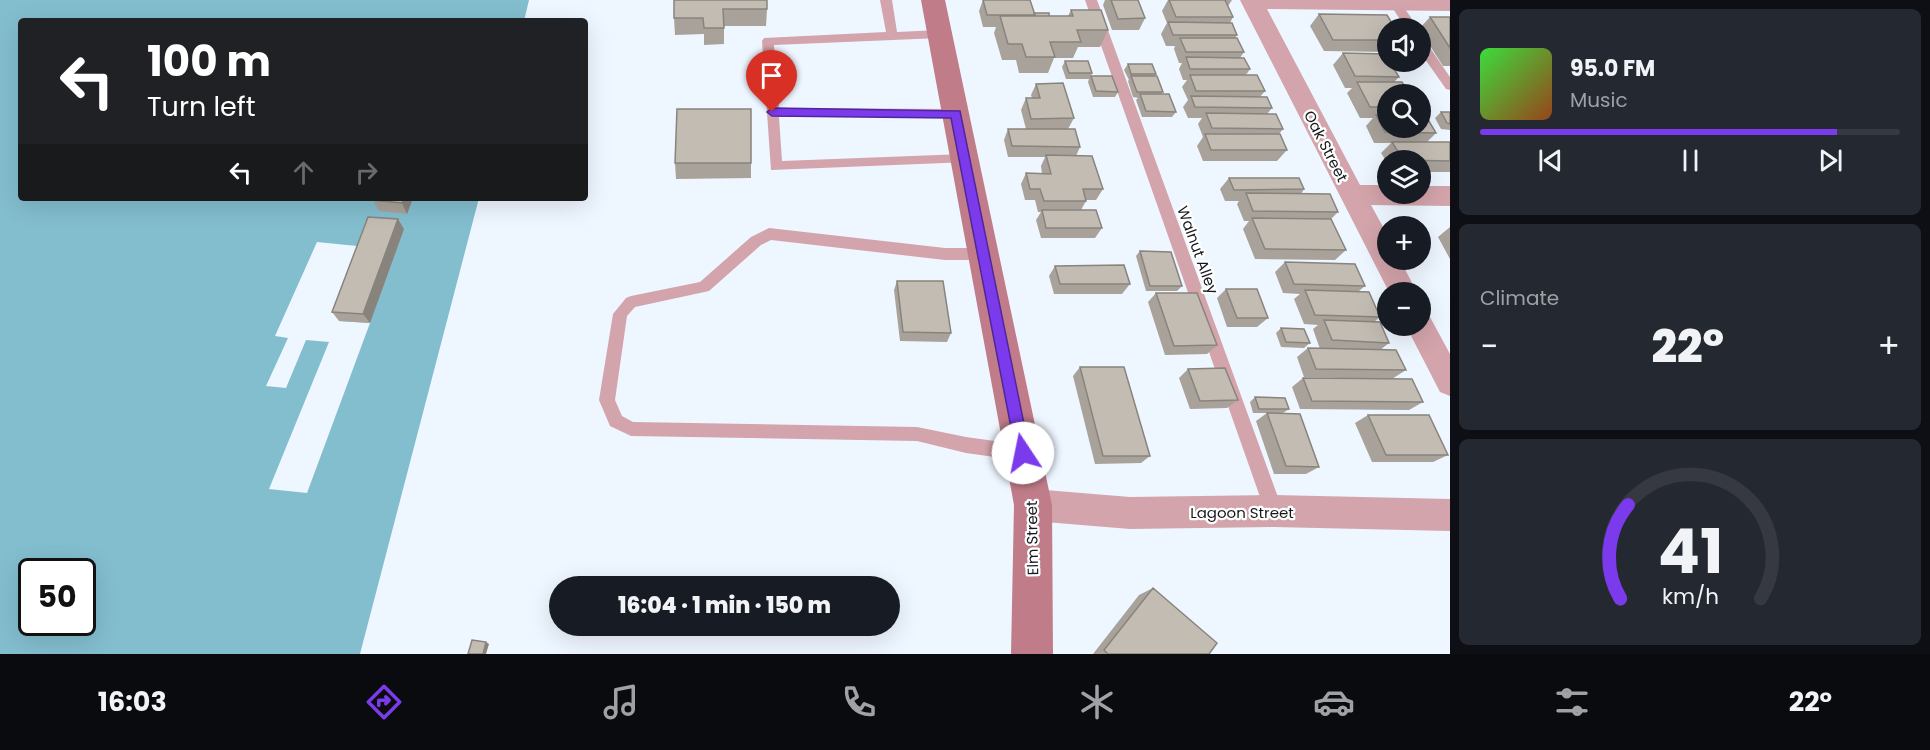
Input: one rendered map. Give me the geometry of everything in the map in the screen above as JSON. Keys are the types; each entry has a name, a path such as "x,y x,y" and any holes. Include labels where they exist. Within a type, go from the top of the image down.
{"main road":[{"name":"Elm Street","path":"933,0 1034,505 1032,654"}],"street":[{"path":"1252,1 1450,4"},
{"name":"Oak Street","path":"1252,1 1397,282"},
{"path":"1351,195 1450,196"},
{"path":"1425,336 1450,383"},
{"name":"Lagoon Street","path":"1034,505 1130,513 1274,511 1450,515"}],"lane":[{"path":"886,0 892,36"},
{"name":"Walnut Alley","path":"1091,0 1274,511"},
{"path":"1394,2 1405,18"},
{"path":"940,34 768,41 776,166 964,159"},
{"path":"1431,58 1450,86"},
{"path":"772,112 956,114"},
{"path":"983,254 945,254 769,234 756,241 704,287 631,302 620,314 607,400 616,421 631,429 917,434 966,445 1023,453"}],"water":[{"path":"0,0 529,0 525,18 18,18 18,201 478,201 360,654 0,654"}],"pier":[{"path":"317,242 367,247 339,321 370,323 307,493 269,489 329,342 306,340 286,388 266,386 288,338 275,336"}],"building":[{"path":"674,0 767,0 767,9 723,9 724,28 704,28 703,18 674,18"},
{"path":"983,0 1030,0 1035,15 987,15"},
{"path":"1111,0 1138,0 1145,18 1118,19"},
{"path":"1169,0 1225,0 1233,17 1176,17"},
{"path":"1071,10 1101,10 1108,30 1077,30 1081,42 1050,42 1055,57 1026,57 1022,44 1008,44 1000,16 1073,16"},
{"path":"1034,13 1049,13 1049,16 1034,16"},
{"path":"1319,14 1387,15 1389,18 1377,18 1377,40 1333,40"},
{"path":"1450,17 1450,48 1431,18"},
{"path":"1168,22 1232,23 1237,35 1173,35"},
{"path":"1180,38 1237,38 1244,52 1186,52"},
{"path":"1343,53 1377,54 1377,72 1396,72 1399,77 1355,76"},
{"path":"1186,57 1244,58 1250,69 1190,69"},
{"path":"1065,61 1088,61 1092,73 1069,73"},
{"path":"1128,64 1152,64 1156,74 1131,74"},
{"path":"1190,75 1257,75 1265,91 1196,91"},
{"path":"1091,76 1112,76 1118,92 1096,91"},
{"path":"1131,76 1157,76 1163,92 1137,92"},
{"path":"1357,82 1402,82 1403,84 1377,84 1377,107 1370,107"},
{"path":"1063,83 1074,118 1031,119 1026,98 1040,98 1036,84"},
{"path":"1140,94 1169,94 1176,112 1146,111"},
{"path":"1191,96 1267,97 1272,108 1195,107"},
{"path":"677,109 751,109 751,163 675,163"},
{"path":"1441,112 1450,112 1450,124 1447,123"},
{"path":"1206,113 1276,114 1283,129 1212,128"},
{"path":"1008,129 1075,129 1080,147 1012,146"},
{"path":"1205,134 1280,134 1287,150 1211,150"},
{"path":"1392,142 1450,142 1450,161 1431,161 1431,150 1397,150"},
{"path":"1046,155 1092,156 1103,189 1083,189 1086,201 1044,201 1040,189 1030,189 1026,173 1051,174"},
{"path":"1229,178 1299,178 1304,189 1234,190"},
{"path":"1246,193 1330,194 1338,212 1253,211"},
{"path":"1042,210 1096,210 1102,228 1046,228"},
{"path":"368,217 398,219 363,314 332,312"},
{"path":"1252,218 1331,219 1346,250 1265,249"},
{"path":"1140,251 1171,252 1182,286 1150,286"},
{"path":"1285,262 1355,264 1365,286 1294,284"},
{"path":"1124,265 1130,284 1060,284 1055,266"},
{"path":"897,281 943,281 951,333 903,332"},
{"path":"1226,289 1257,289 1268,318 1237,318"},
{"path":"1305,290 1369,292 1377,310 1377,317 1315,315"},
{"path":"1156,293 1197,293 1217,345 1174,346"},
{"path":"1324,320 1377,322 1377,336 1386,336 1389,343 1332,340"},
{"path":"1281,328 1304,329 1310,343 1286,342"},
{"path":"1308,348 1396,350 1406,370 1316,369"},
{"path":"1080,367 1124,367 1150,456 1103,456"},
{"path":"1225,368 1238,400 1200,401 1188,369"},
{"path":"1303,378 1412,379 1423,402 1312,401"},
{"path":"1255,397 1285,398 1289,409 1259,409"},
{"path":"1267,413 1300,414 1319,467 1286,466"},
{"path":"1368,415 1429,415 1448,455 1386,455"},
{"path":"1153,588 1217,643 1209,654 1108,654 1104,650"},
{"path":"472,640 486,642 483,654 468,654"}],"route":[{"path":"772,112 956,114 1023,453"}]}
